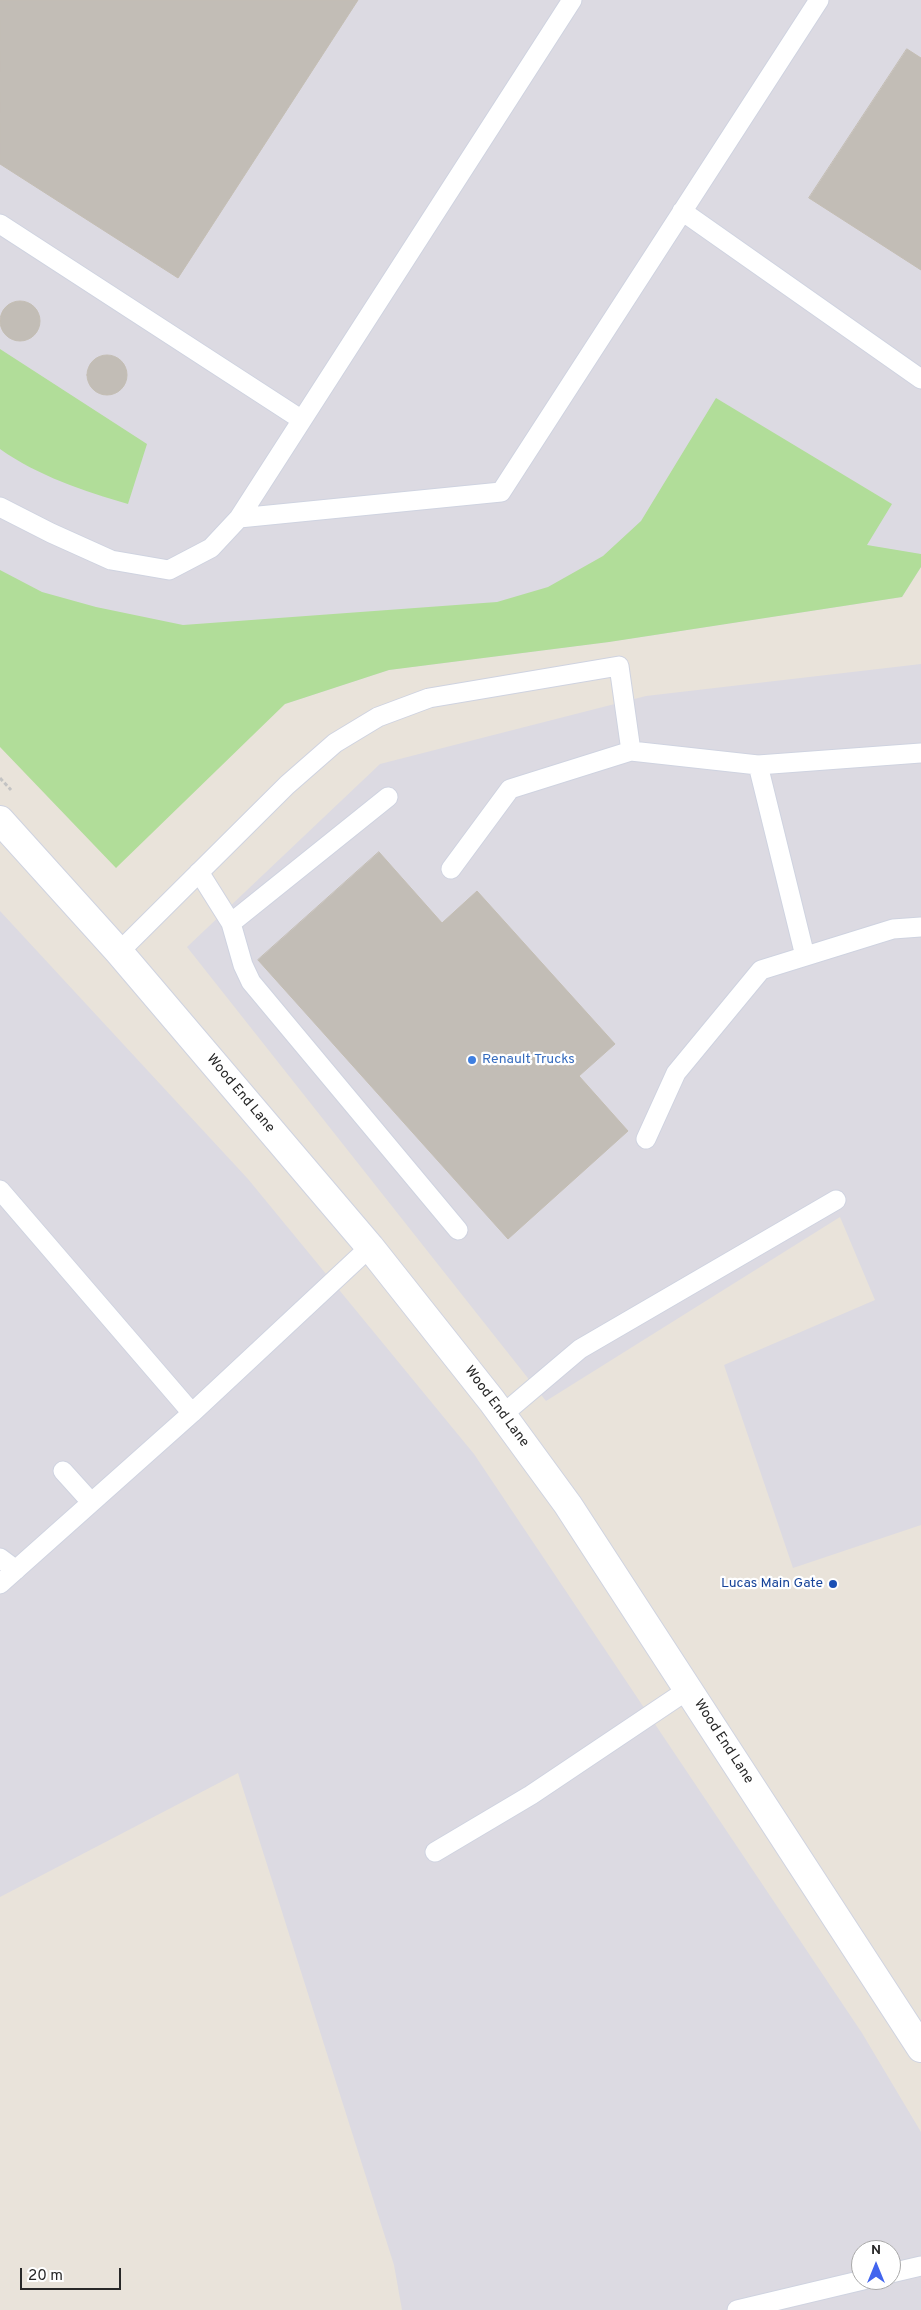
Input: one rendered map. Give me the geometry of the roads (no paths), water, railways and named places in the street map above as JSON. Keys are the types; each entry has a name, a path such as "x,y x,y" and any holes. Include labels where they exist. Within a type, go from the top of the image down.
{"street":[{"name":"Wood End Lane","path":"0,820 119,952 370,1247 502,1415 568,1505 921,2048"}],"lane":[{"path":"0,507 111,560 169,570 210,548 239,518 572,0"},
{"path":"239,518 501,492 819,0"},
{"path":"682,211 921,379"},
{"path":"0,224 302,420"},
{"path":"119,952 287,785 335,743 378,717 429,698 619,666 631,751"},
{"path":"451,869 510,789 631,751 758,765 921,754"},
{"path":"758,765 805,956"},
{"path":"232,923 388,797"},
{"path":"199,872 232,923 251,982 458,1230"},
{"path":"646,1139 676,1072 761,970 893,928 921,928"},
{"path":"0,1190 192,1412"},
{"path":"502,1415 580,1349 836,1200"},
{"path":"0,1584 192,1412 370,1247"},
{"path":"63,1471 91,1502"},
{"path":"0,1558 16,1570"},
{"path":"434,1852 530,1795 689,1689"},
{"path":"901,2271 921,2266"},
{"path":"737,2310 851,2283"}],"place":[{"name":"Renault Trucks","path":"472,1060"},
{"name":"Lucas Main Gate","path":"833,1584"}]}
